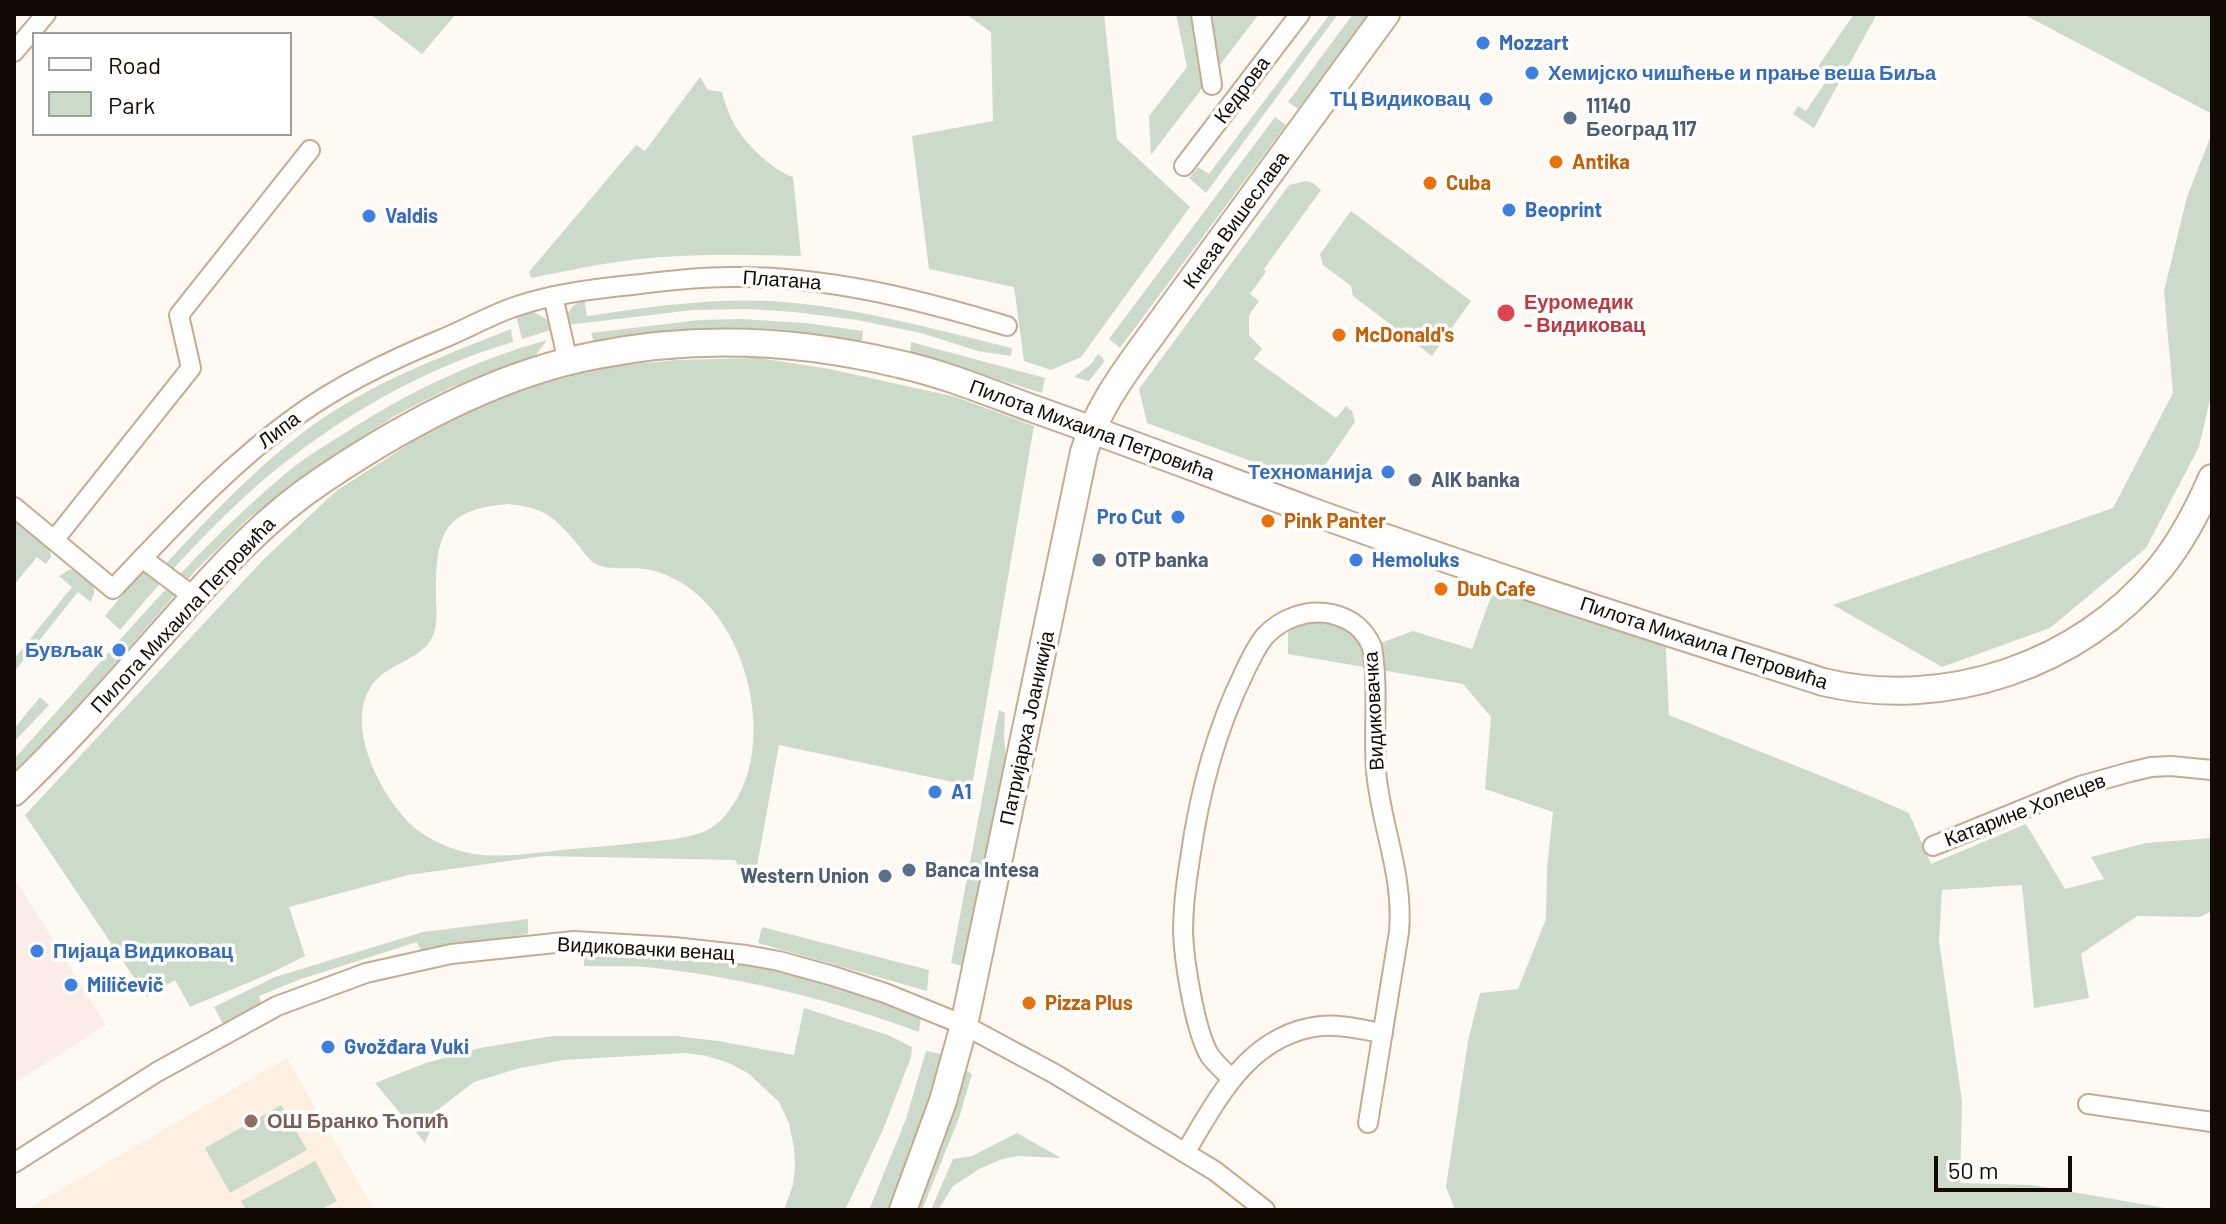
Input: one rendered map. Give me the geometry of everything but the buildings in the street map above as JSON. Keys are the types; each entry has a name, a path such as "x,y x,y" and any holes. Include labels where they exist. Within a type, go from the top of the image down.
{"main road":[{"name":"Кнеза Вишеслава","path":"1091,429 1111,392 1142,348 1386,14"},
{"name":"Пилота Михаила Петровића","path":"14,792 73,734 242,546 319,482 402,430 429,417 525,375 594,355 741,341 791,345 870,358 934,373 1524,585 1823,682 1874,691 1917,691 1972,684 2019,669 2069,645 2108,618 2152,578 2206,508 2212,478"},
{"name":"Патријарха Јоаникија","path":"903,1210 943,1101 964,1025 1091,429"}],"street":[{"path":"14,52 46,14"},
{"name":"Кедрова","path":"1201,14 1212,85"},
{"name":"Кедрова","path":"1184,166 1300,14"},
{"path":"55,539 191,368 179,315 310,150"},
{"name":"Платана","path":"553,296 691,278 732,276 815,282 911,299 1007,326"},
{"path":"553,296 568,362"},
{"name":"Липа","path":"14,507 113,589 230,468 299,414 388,363 513,308 553,296"},
{"path":"142,558 194,597"},
{"name":"Видиковачка","path":"1231,1078 1217,1065 1206,1047 1189,983 1183,932 1192,844 1205,775 1226,711 1259,645 1274,628 1288,619 1309,613 1325,613 1349,620 1367,635 1372,647 1377,773 1401,902 1399,932 1368,1123"},
{"name":"Катарине Холецев","path":"1933,846 2080,786 2119,775 2161,766 2212,770"},
{"name":"Видиковачки венац","path":"14,1163 157,1072 277,1006 366,973 451,954 574,941 746,955 779,961 885,993 964,1025 1055,1074 1215,1171 1265,1210"},
{"path":"1185,1153 1231,1078 1256,1053 1283,1036 1332,1026 1383,1033"},
{"path":"2088,1104 2212,1122"}],"shaded area":[{"name":"Пијаца Видиковац","path":"14,877 106,1025 14,1083"},
{"name":"ОШ Бранко Ћопић","path":"287,1058 374,1210 26,1210"}],"green space":[{"path":"370,14 456,14 422,54"},
{"path":"966,14 1104,14 1117,139 1190,207 1081,357 1051,370 1024,361 1014,287 929,269 912,136 993,121 991,32"},
{"path":"1176,14 1259,14 1151,155 1149,116 1187,67"},
{"path":"1330,14 1338,14 1206,193 1189,178 1198,167 1209,174"},
{"path":"1353,14 1369,14 1298,109 1288,102"},
{"path":"1854,14 1877,14 1814,128 1793,114 1798,106 1806,111 1829,77 1817,68"},
{"path":"2023,14 2212,14 2212,114"},
{"path":"700,77 708,90 722,92 733,122 751,146 767,162 793,177 801,256 657,257 531,278 529,272 636,145 645,151"},
{"path":"1275,117 1286,125 1120,348 1109,339"},
{"path":"2212,133 2212,391 2199,447 2146,548 2050,628 1942,667 1833,605 2113,508 2173,393 2164,291 2187,197"},
{"path":"1306,181 1321,190 1264,269 1266,272 1250,294 1259,301 1249,315 1249,335 1262,349 1254,359 1336,418 1346,406 1352,411 1355,422 1317,477 1300,479 1147,423 1139,389 1289,185"},
{"path":"1351,211 1471,301 1432,356 1353,296 1351,286 1323,265 1320,254"},
{"path":"584,298 587,316 725,301 771,301 832,308 1012,348 1011,356 978,351 921,333 857,320 794,312 693,310 567,325 566,315"},
{"path":"532,311 548,320 551,330 522,339 516,316"},
{"path":"741,319 863,331 862,341 771,330 724,329 656,333 595,345 591,333 699,320"},
{"path":"511,329 513,342 476,354 403,386 301,450 225,516 120,630 105,616 151,560 162,568 253,475 313,425 384,383"},
{"path":"547,340 535,356 450,388 396,415 300,478 248,519 197,569 65,722 14,771 14,759 145,612 213,540 285,474 369,418 418,391 468,367"},
{"path":"911,342 1045,378 1042,393 910,352"},
{"path":"1098,354 1104,362 1089,381 1074,377 1091,364"},
{"path":"759,358 830,369 956,397 1034,426 972,786 779,745 753,888 735,860 544,856 408,875 289,907 305,956 271,973 190,1007 175,980 147,997 25,815 264,559 336,491 420,437 478,406 608,366","holes":["509,504 549,516 596,564 651,570 686,586 718,617 734,643 745,673 752,705 754,738 749,769 738,797 720,821 710,828 675,839 522,854 474,854 450,847 420,832 392,802 370,760 364,737 362,715 367,695 378,678 417,654 434,633 438,557 447,530 469,512"]},
{"path":"14,515 49,547 51,557 46,564 37,557 14,585"},
{"path":"77,569 94,584 91,602 78,592 14,672 14,659 72,587 59,576"},
{"path":"1498,577 1665,631 1669,715 1909,813 1931,864 2026,824 2065,889 2104,879 2091,857 2146,843 2212,838 2212,911 2200,917 2137,916 2081,954 2089,998 2034,1008 2022,885 1942,890 1939,941 1962,1101 1960,1183 2032,1185 2176,1210 1455,1210 1446,1187 1468,1041 1480,993 1518,989 1546,919 1553,812 1485,789 1491,717 1463,684 1288,654 1288,619 1325,613 1372,646 1413,631 1472,649"},
{"path":"40,697 49,705 14,742 14,729"},
{"path":"999,710 1005,713 1007,766 965,967 951,963"},
{"path":"528,919 528,934 421,951 417,942 301,979 259,996 262,1005 223,1024 214,1007 275,977 423,932"},
{"path":"762,927 929,970 927,991 758,943"},
{"path":"584,949 695,958 804,977 921,1017 919,1032 824,1001 729,979 654,968 584,966"},
{"path":"804,1008 888,1035 912,1047 882,1132 845,1210 784,1210 793,1185 795,1167 789,1123 779,1102 748,1073 707,1056 685,1053 564,1060 520,1068 474,1082 440,1108 425,1143 375,1083 426,1063 480,1048 553,1036 676,1036 794,1055"},
{"path":"926,1051 941,1054 912,1152 889,1210 869,1210 906,1119"},
{"path":"963,1069 972,1074 959,1118 922,1210 913,1210"},
{"path":"281,1105 307,1150 230,1193 205,1148"},
{"path":"1017,1133 1061,1158 1019,1156 1002,1159 953,1186 938,1210 931,1210 953,1159 972,1156"},
{"path":"315,1161 337,1201 320,1210 246,1210 241,1201"}],"place":[{"name":"Mozzart","path":"1483,43"},
{"name":"Хемијско чишћење и прање веша Биља","path":"1532,73"},
{"name":"ТЦ Видиковац","path":"1486,99"},
{"name":"11140 Београд 117","path":"1570,118"},
{"name":"Antika","path":"1556,162"},
{"name":"Cuba","path":"1430,183"},
{"name":"Beoprint","path":"1509,210"},
{"name":"Valdis","path":"369,216"},
{"name":"Еуромедик - Видиковац","path":"1506,313"},
{"name":"McDonald's","path":"1339,335"},
{"name":"Техноманија","path":"1388,472"},
{"name":"AIK banka","path":"1415,480"},
{"name":"Pro Cut","path":"1178,517"},
{"name":"Pink Panter","path":"1268,521"},
{"name":"OTP banka","path":"1099,560"},
{"name":"Hemoluks","path":"1356,560"},
{"name":"Dub Cafe","path":"1441,589"},
{"name":"Бувљак","path":"119,650"},
{"name":"A1","path":"935,792"},
{"name":"Banca Intesa","path":"909,870"},
{"name":"Western Union","path":"885,876"},
{"name":"Пијаца Видиковац","path":"37,951"},
{"name":"Miličevič","path":"71,985"},
{"name":"Pizza Plus","path":"1029,1003"},
{"name":"Gvožđara Vuki","path":"328,1047"},
{"name":"ОШ Бранко Ћопић","path":"251,1121"}]}
